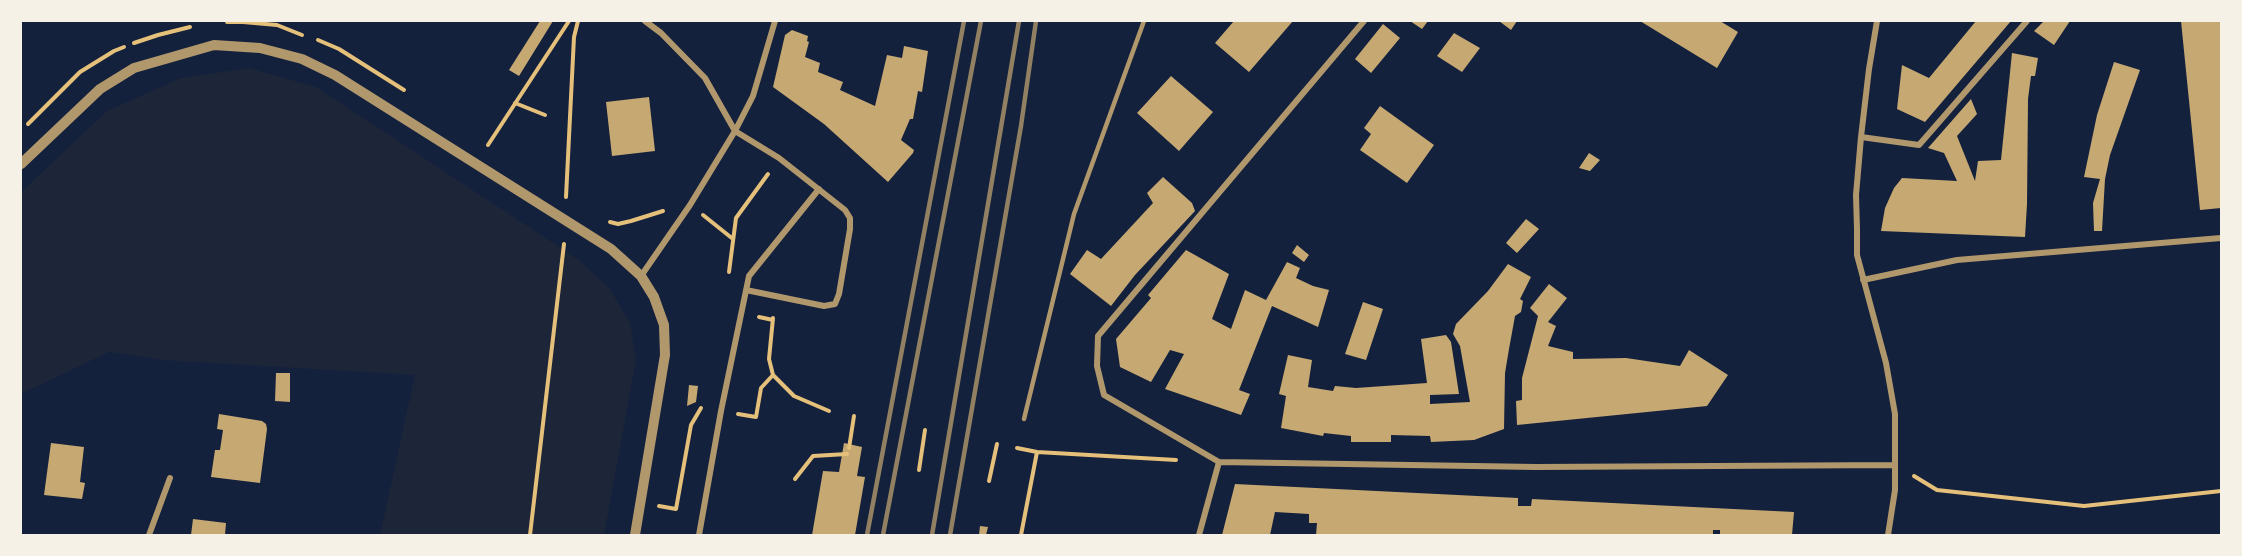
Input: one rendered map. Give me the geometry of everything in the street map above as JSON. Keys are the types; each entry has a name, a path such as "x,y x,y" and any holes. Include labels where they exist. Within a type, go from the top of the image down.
{"street":[{"path":"645,21 661,33 705,78 735,131 779,158 845,210 850,218 839,294 835,304 824,306 746,290"},
{"path":"641,276 690,206 735,131 753,96 775,21"},
{"path":"1364,21 1098,336 1096,366 1104,395 1219,462 1536,467 1895,465"},
{"path":"1877,21 1869,69 1856,195 1857,255 1886,363 1895,414 1895,490 1887,535"},
{"path":"1861,137 1919,145 2027,21"},
{"path":"21,164 100,89 135,68 214,45 260,48 302,59 335,75 610,249 641,276 654,297 664,325 665,355 634,535"},
{"path":"699,535 721,411 749,276 819,189"},
{"path":"1863,280 1957,260 2221,238"},
{"path":"1199,535 1219,462"},
{"path":"149,535 170,478"}],"lane":[{"path":"1024,419 1074,214 1144,21"}],"path":[{"path":"488,145 569,21"},
{"path":"569,153 574,37 578,21"},
{"path":"515,103 545,115"},
{"path":"690,206 734,238"},
{"path":"530,535 564,249"},
{"path":"776,297 769,358 773,375 794,396 829,411"},
{"path":"756,417 761,388 773,375"},
{"path":"849,448 854,416"},
{"path":"640,504 676,509 692,425"},
{"path":"919,470 925,430"},
{"path":"989,481 997,444"},
{"path":"1017,448 1037,452 1219,462"},
{"path":"1021,535 1037,452"},
{"path":"795,479 813,456 847,454"},
{"path":"1895,465 1937,490 2084,506 2221,491"}],"shaded area":[{"path":"249,68 316,87 579,260 610,289 630,323 636,360 604,535 380,535 415,375 163,360 109,352 21,394 21,192 107,111 181,78"}],"building":[{"path":"540,21 553,21 519,76 509,70"},
{"path":"1234,21 1293,21 1249,72 1215,43"},
{"path":"1410,21 1428,21 1422,29"},
{"path":"1499,21 1517,21 1511,30"},
{"path":"1640,21 1720,21 1738,32 1717,68"},
{"path":"1976,21 2011,21 1925,122 1897,109 1902,65 1929,78"},
{"path":"2044,21 2070,21 2054,45 2034,31"},
{"path":"2181,21 2221,21 2221,208 2200,210"},
{"path":"1383,24 1400,38 1371,73 1355,59"},
{"path":"792,30 808,36 807,41 809,42 805,57 820,63 818,72 843,82 840,90 875,106 887,55 902,58 904,46 928,51 922,92 918,91 913,119 910,119 901,140 914,150 888,182 824,124 773,87 785,35"},
{"path":"1454,33 1480,48 1462,72 1437,56"},
{"path":"2012,53 2038,58 2035,76 2031,76 2028,99 2025,237 1881,231 1885,208 1894,188 1902,178 1957,181 1944,153 1928,148 1971,99 1977,114 1957,136 1975,181 1978,161 2001,160"},
{"path":"2114,62 2140,70 2110,155 2105,179 2102,231 2094,231 2093,203 2100,179 2084,177 2097,115"},
{"path":"1171,76 1213,112 1179,151 1137,113"},
{"path":"649,97 655,151 612,156 606,102"},
{"path":"1380,106 1434,145 1407,183 1360,150 1371,134 1364,128"},
{"path":"1589,153 1600,160 1590,171 1579,168"},
{"path":"1163,177 1192,203 1195,211 1135,275 1111,306 1070,274 1087,250 1101,259 1153,203 1147,193"},
{"path":"1526,219 1539,229 1517,253 1506,243"},
{"path":"1297,245 1309,255 1304,262 1292,253"},
{"path":"1186,250 1229,274 1212,319 1231,329 1245,290 1266,300 1287,262 1300,268 1296,278 1329,290 1318,327 1272,306 1239,390 1250,394 1241,415 1165,389 1184,354 1170,350 1151,382 1120,367 1116,339 1151,298 1148,295"},
{"path":"1508,264 1531,277 1520,299 1523,301 1521,312 1515,316 1509,349 1505,373 1504,429 1474,440 1431,442 1430,436 1391,435 1391,442 1351,442 1351,436 1324,433 1323,436 1281,428 1286,396 1279,394 1288,355 1312,360 1308,387 1333,391 1335,386 1356,388 1427,383 1421,339 1446,335 1451,342 1459,394 1430,395 1430,404 1470,402 1460,346 1453,334 1456,324 1488,291"},
{"path":"1549,284 1567,298 1548,322 1556,326 1548,346 1573,352 1573,359 1626,358 1680,366 1689,350 1728,375 1707,406 1517,425 1516,401 1522,400 1522,378 1538,316 1530,308"},
{"path":"1363,302 1383,309 1366,360 1345,354"},
{"path":"276,373 290,373 290,402 275,401"},
{"path":"689,385 698,386 696,402 687,406"},
{"path":"219,414 262,421 266,424 260,483 211,477 215,450 220,450 223,430 217,429"},
{"path":"51,443 84,447 80,482 85,483 82,499 44,495"},
{"path":"844,443 862,447 857,476 865,477 855,535 812,535 823,471 839,472"},
{"path":"1235,484 1518,498 1518,506 1531,506 1532,499 1794,512 1792,535 1720,535 1720,530 1713,530 1713,535 1316,535 1317,523 1309,523 1309,514 1275,512 1270,535 1222,535"},
{"path":"193,519 226,523 225,535 191,535"},
{"path":"980,526 988,527 986,535 979,535"}],"railway":[{"path":"867,535 964,21"},
{"path":"883,535 981,21"},
{"path":"932,535 1019,21"},
{"path":"950,535 1021,126 1036,21"}]}
